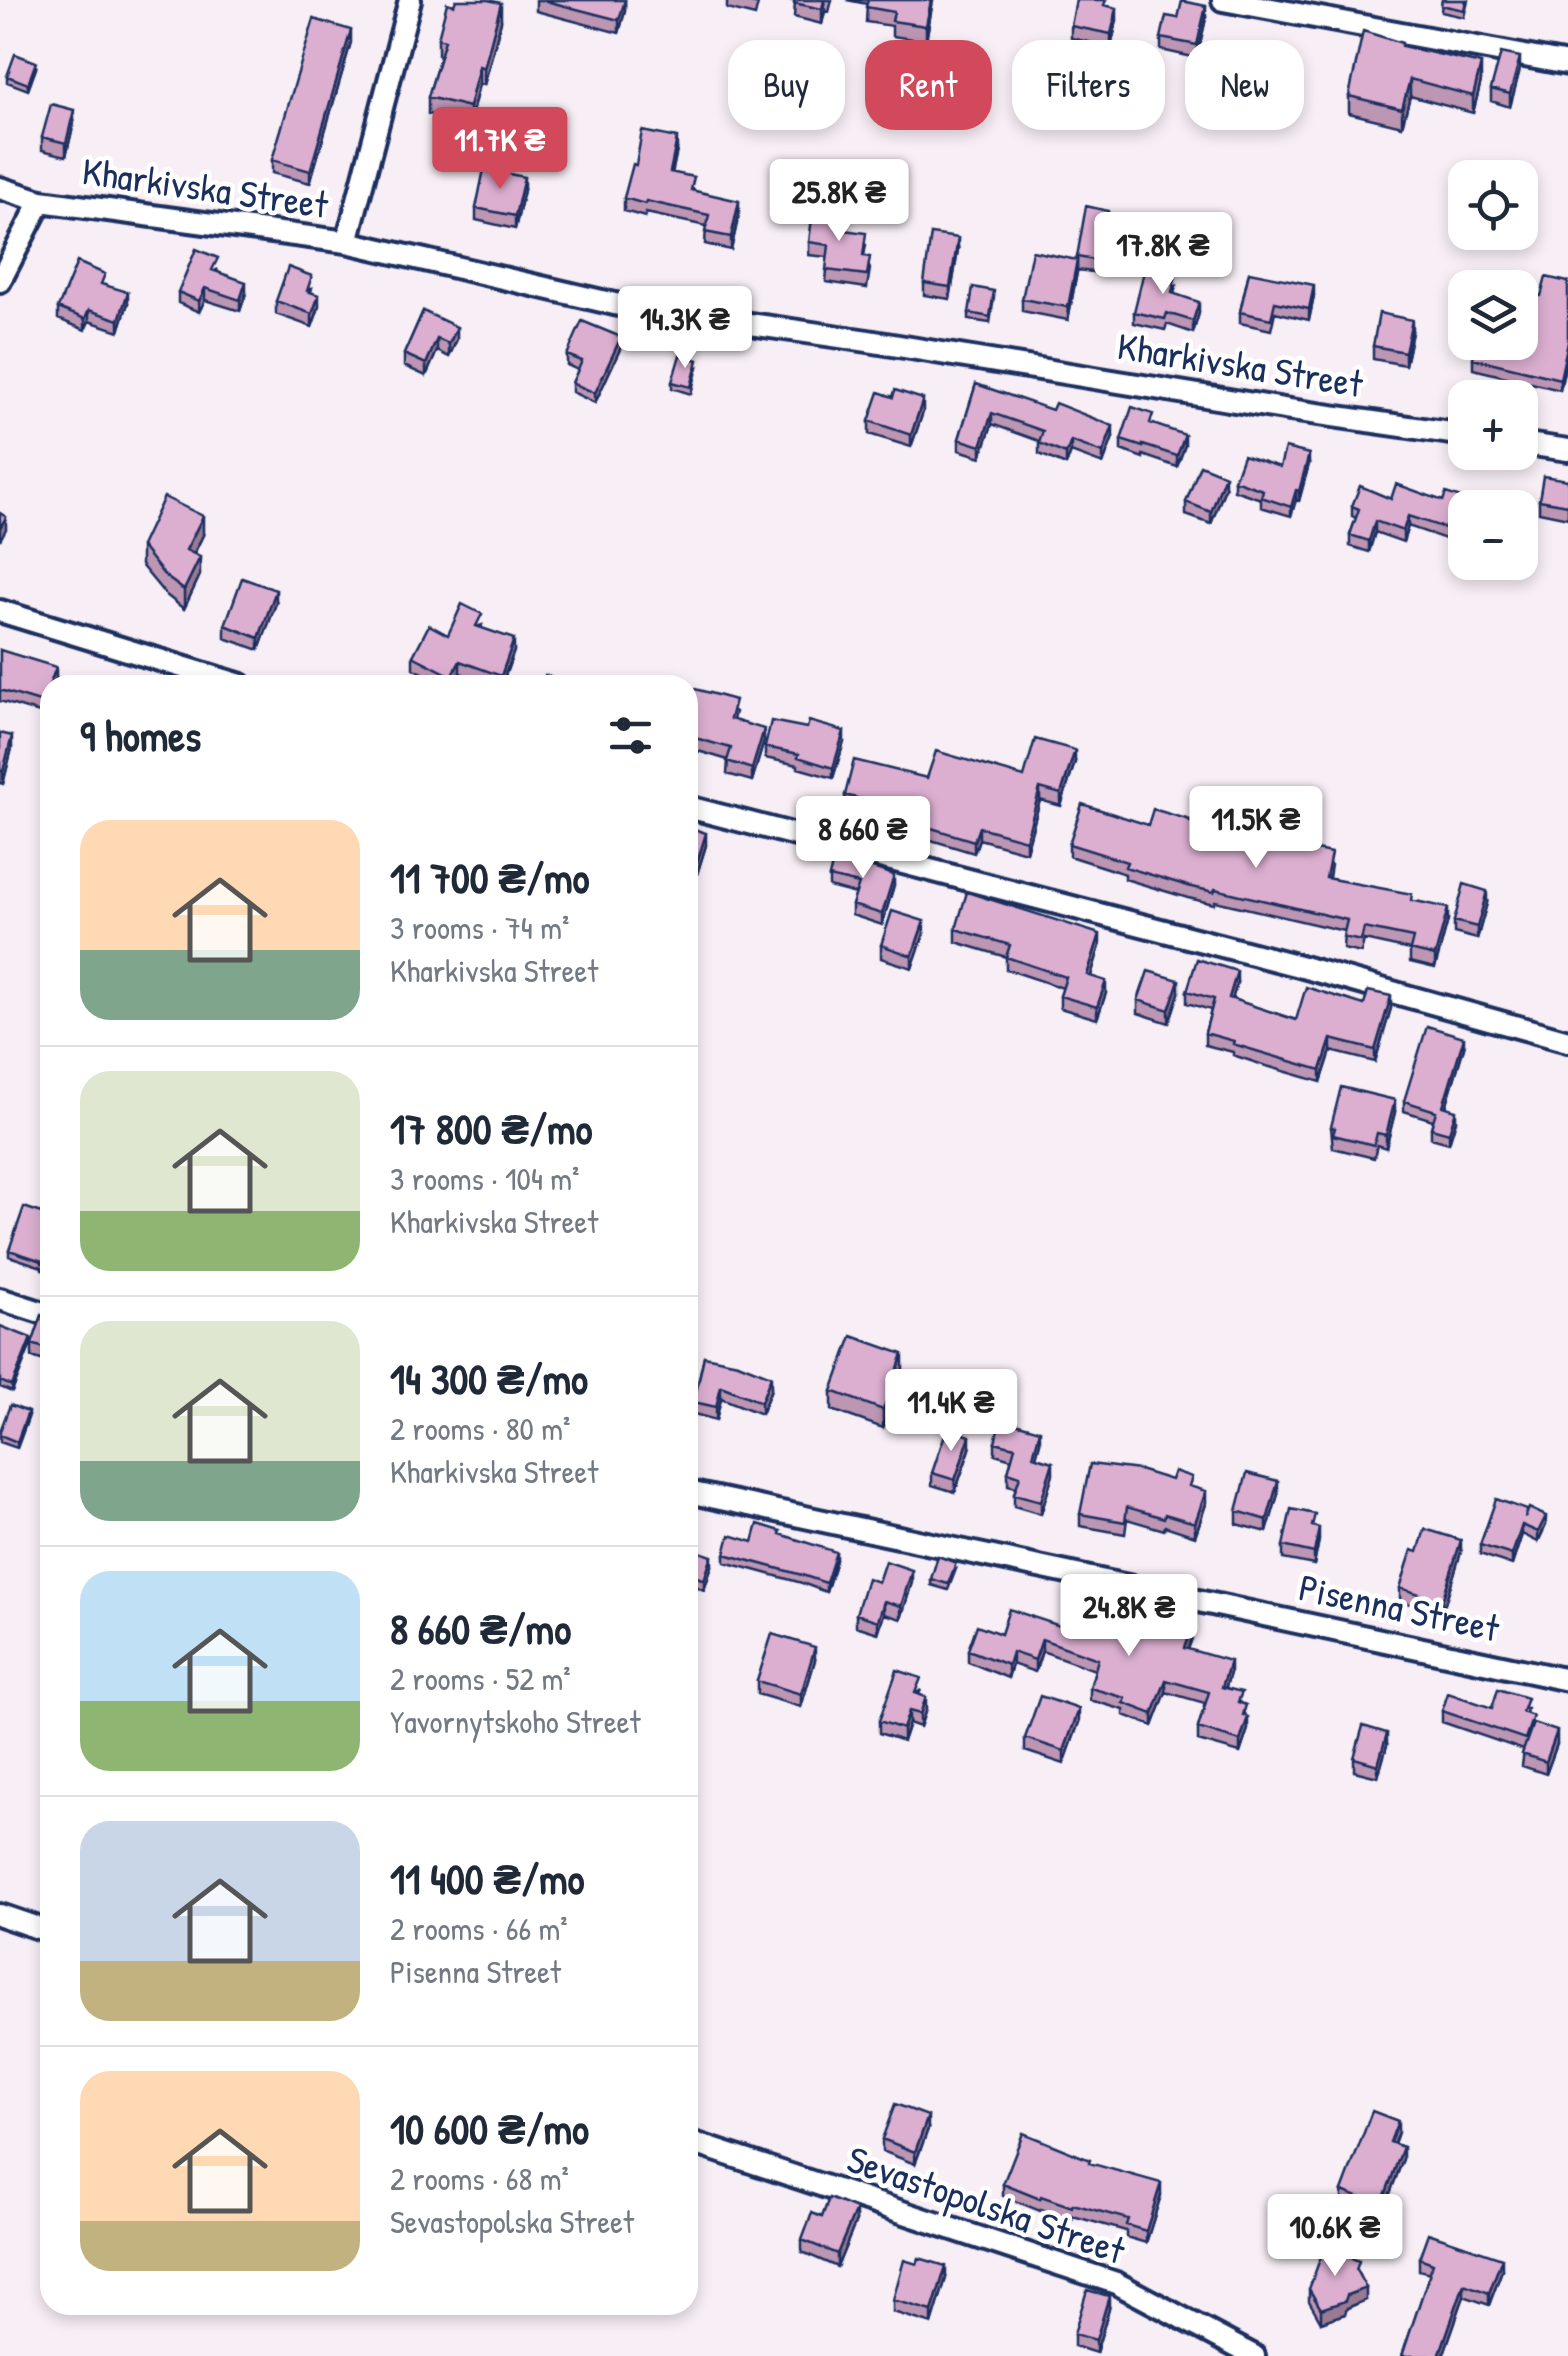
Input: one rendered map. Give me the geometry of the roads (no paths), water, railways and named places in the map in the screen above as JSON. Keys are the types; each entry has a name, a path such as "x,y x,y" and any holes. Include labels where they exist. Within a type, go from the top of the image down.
{"street":[{"path":"347,242 410,0"},
{"path":"1224,0 1568,64"},
{"name":"Kharkivska Street","path":"0,188 40,201 347,242 618,305 1448,433"},
{"path":"0,281 40,201"},
{"path":"1538,446 1568,450"},
{"path":"0,611 209,675"},
{"path":"698,809 1300,966 1568,1041"},
{"path":"0,1300 40,1312"},
{"name":"Pisenna Street","path":"698,1494 1568,1680"},
{"path":"0,1915 40,1929"},
{"name":"Sevastopolska Street","path":"698,2143 1116,2283 1254,2356"}]}
